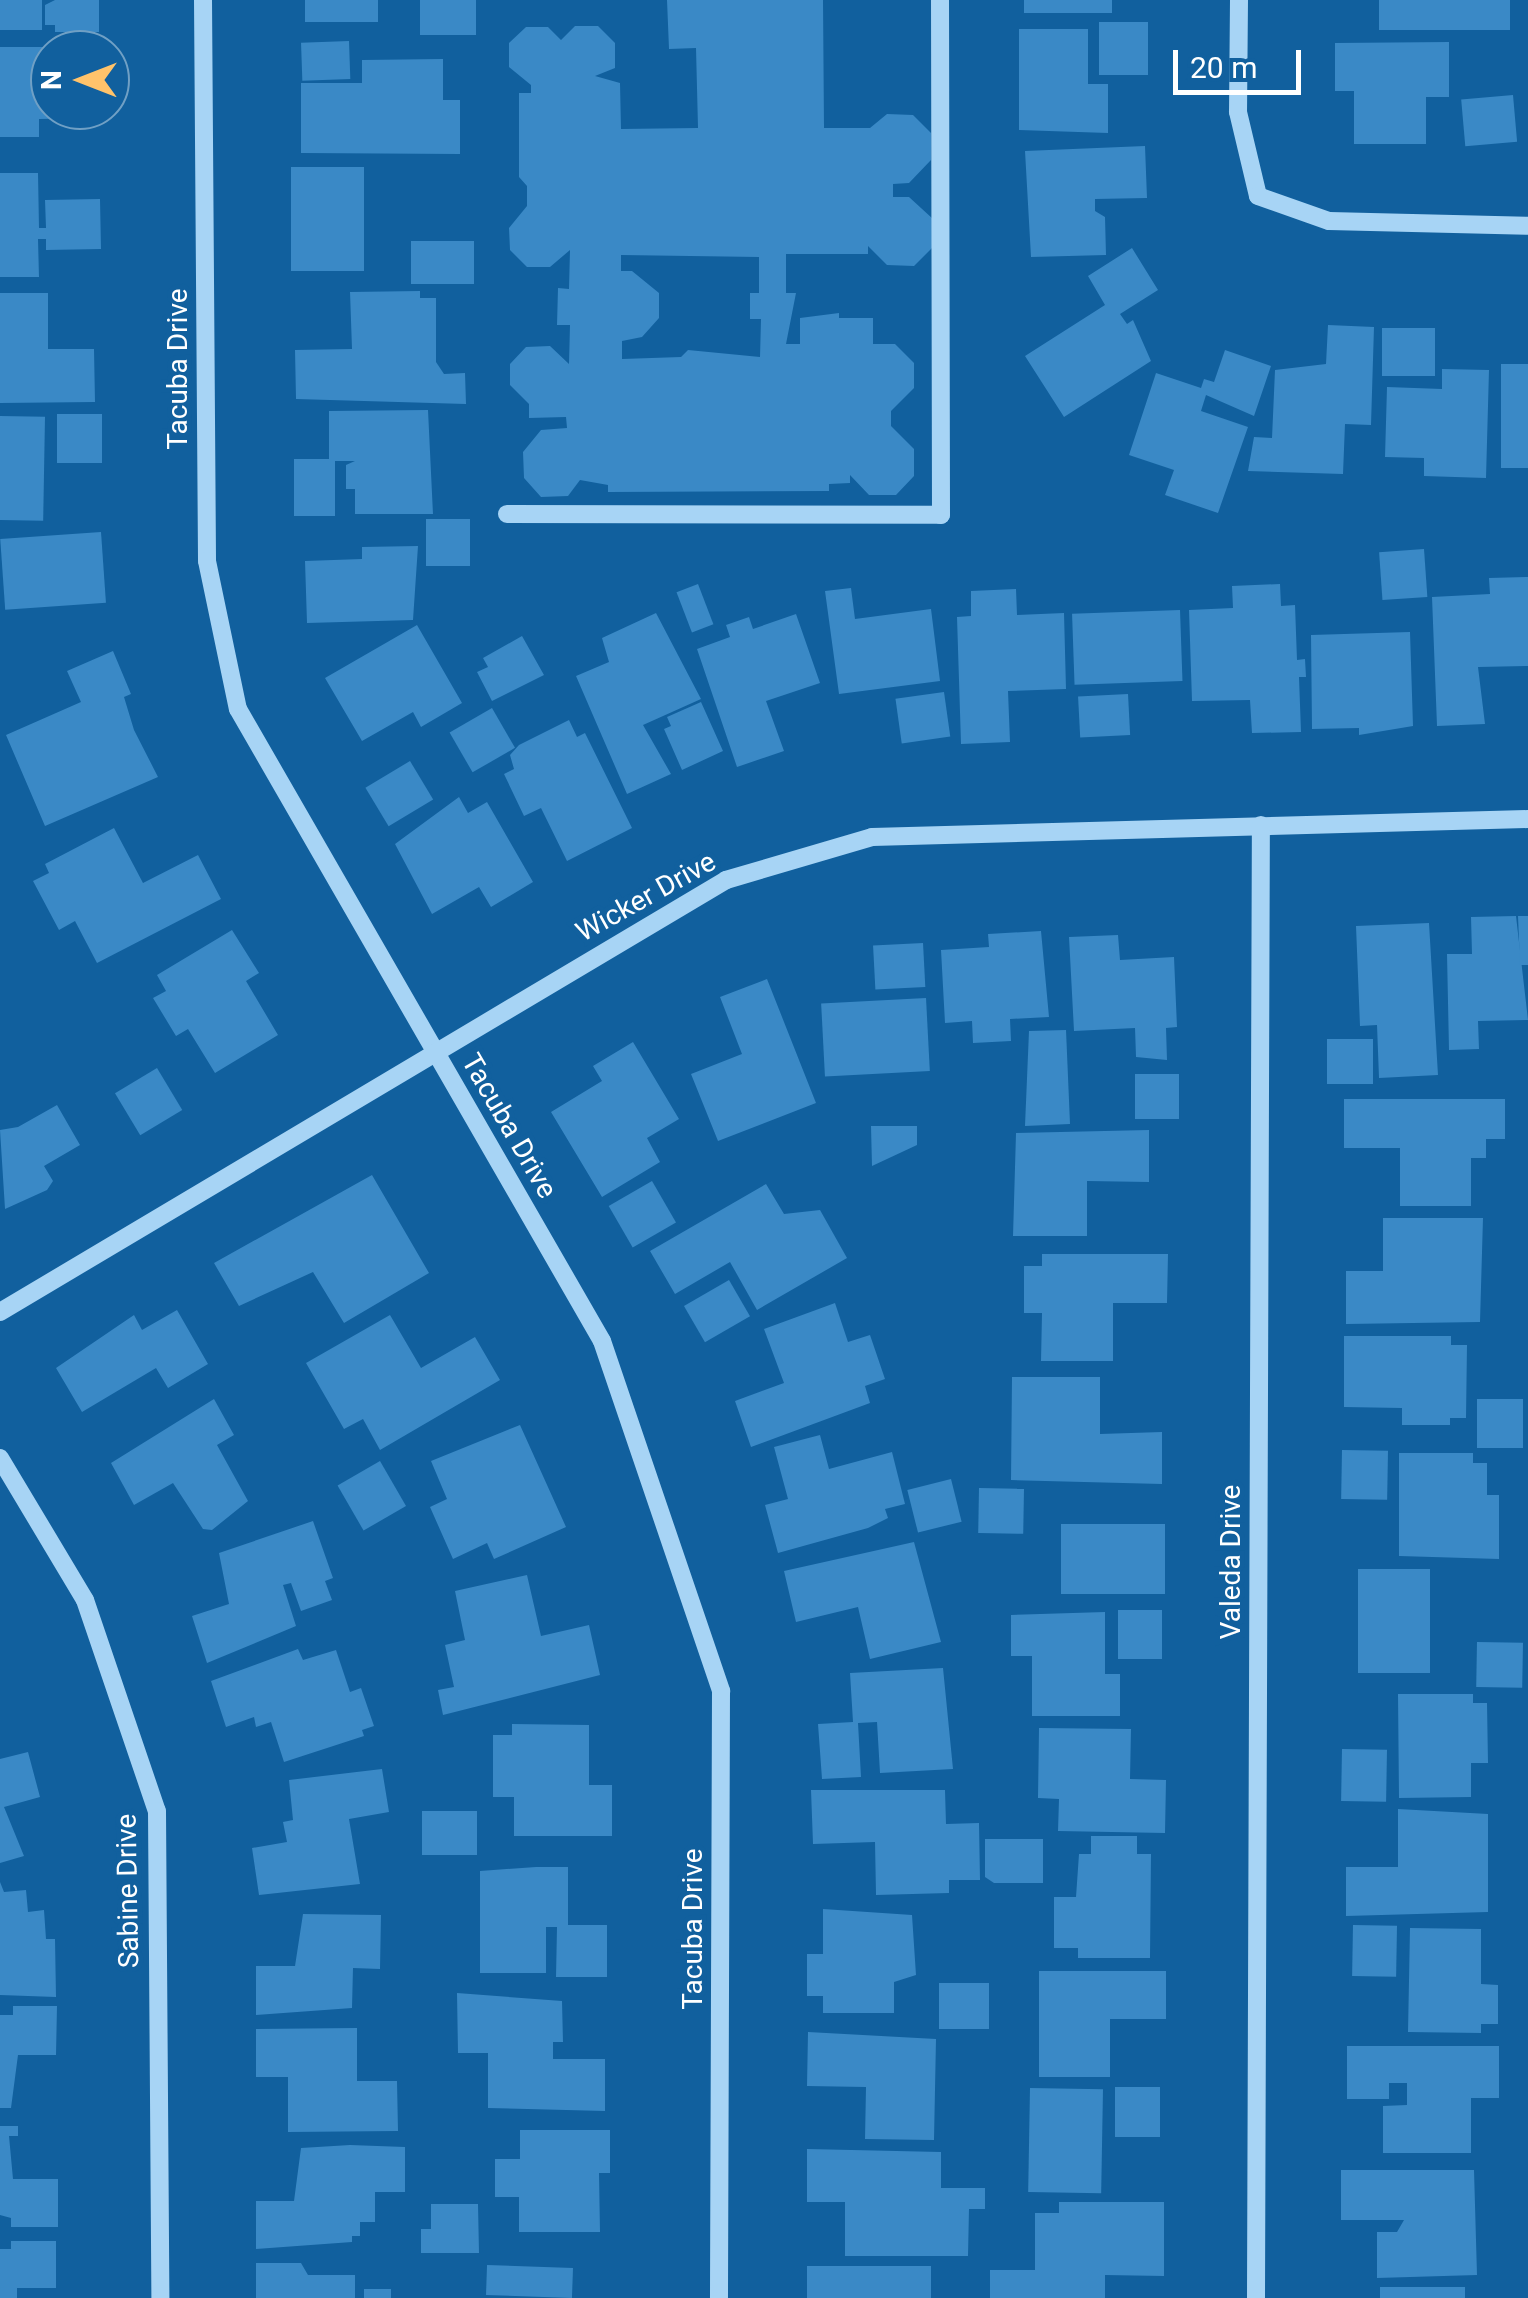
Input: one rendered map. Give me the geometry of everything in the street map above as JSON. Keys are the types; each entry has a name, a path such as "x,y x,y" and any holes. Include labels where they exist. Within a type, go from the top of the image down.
{"street":[{"name":"Tacuba Drive","path":"203,0 207,560 238,709 602,1341 721,1691 719,2298"},
{"path":"506,514 941,515 940,0"},
{"path":"1239,0 1238,112 1258,196 1328,221 1528,226"},
{"name":"Wicker Drive","path":"0,1312 726,880 872,837 1528,819"},
{"name":"Valeda Drive","path":"1256,2298 1261,825"},
{"name":"Sabine Drive","path":"0,1458 85,1600 157,1811 160,2298"}],"building":[{"path":"0,0 42,0 42,30 0,30"},
{"path":"55,0 99,0 99,30 55,30 55,25 45,25 45,5"},
{"path":"305,0 378,0 378,22 305,22"},
{"path":"420,0 476,0 476,35 420,35"},
{"path":"667,0 823,0 824,128 870,128 887,114 913,115 931,133 931,160 909,183 893,184 893,197 909,197 933,219 933,247 914,266 887,265 868,246 868,254 786,254 786,293 796,293 786,344 800,344 800,318 839,313 839,318 873,318 873,344 895,344 914,363 914,388 891,411 891,426 914,449 914,476 896,495 869,495 850,475 850,483 829,484 829,491 608,492 608,485 580,480 568,496 541,497 524,478 523,452 541,430 567,428 566,417 529,418 529,404 510,385 510,364 526,347 550,346 569,364 570,325 557,325 558,288 569,289 570,250 550,267 527,267 510,250 509,228 527,206 527,186 519,177 519,93 531,93 531,85 509,67 509,43 526,27 548,27 561,40 575,26 598,26 615,43 615,68 595,76 620,83 621,129 698,128 696,48 669,49","holes":["621,255 759,257 759,293 750,293 750,319 761,319 760,357 688,350 681,357 622,359 622,341 642,337 659,318 659,293 632,271 621,271"]},
{"path":"1024,0 1112,0 1112,13 1024,13"},
{"path":"1379,0 1510,0 1510,30 1379,30"},
{"path":"1099,22 1148,22 1148,75 1099,75"},
{"path":"1019,29 1088,29 1088,84 1108,84 1108,133 1019,130"},
{"path":"349,41 350,79 302,81 301,43"},
{"path":"1449,42 1449,97 1426,97 1426,144 1354,144 1354,91 1335,91 1335,43"},
{"path":"0,47 30,47 30,130 39,130 39,137 0,137"},
{"path":"443,59 443,100 460,100 460,154 301,153 301,83 362,83 362,60"},
{"path":"1513,95 1517,142 1465,146 1461,100"},
{"path":"1145,146 1147,198 1095,199 1095,211 1105,217 1106,255 1031,257 1025,151"},
{"path":"291,167 364,167 364,271 291,271"},
{"path":"0,173 38,173 39,228 46,228 45,200 100,199 101,249 46,250 46,239 38,239 39,277 0,277"},
{"path":"411,241 474,241 474,284 411,284"},
{"path":"1132,248 1158,290 1120,314 1127,324 1133,320 1151,361 1064,417 1025,356 1105,305 1088,276"},
{"path":"420,291 420,298 436,298 436,362 444,374 465,373 466,404 296,399 295,350 352,349 350,292"},
{"path":"0,293 48,293 48,349 94,349 95,402 0,403"},
{"path":"1328,325 1374,327 1371,425 1345,424 1343,474 1248,471 1254,437 1272,438 1275,370 1326,364"},
{"path":"1382,328 1435,328 1435,376 1382,376"},
{"path":"1225,350 1271,366 1254,416 1206,395 1201,411 1248,427 1218,513 1165,495 1174,470 1129,455 1156,373 1201,388 1204,379 1214,382"},
{"path":"1501,364 1528,364 1528,468 1501,468"},
{"path":"1442,369 1489,370 1486,478 1424,476 1424,458 1385,457 1387,387 1442,389"},
{"path":"428,410 433,514 355,514 355,489 346,489 346,465 355,461 335,461 335,516 294,516 294,459 329,459 329,411"},
{"path":"57,414 102,414 102,463 57,463"},
{"path":"0,416 45,417 43,521 0,520"},
{"path":"426,519 470,519 470,566 426,566"},
{"path":"101,532 106,603 5,610 0,539"},
{"path":"418,546 413,620 307,623 305,561 362,559 362,547"},
{"path":"1424,549 1427,597 1382,600 1379,552"},
{"path":"1528,577 1528,666 1478,667 1485,724 1437,726 1432,597 1490,594 1489,578"},
{"path":"698,584 713,624 692,632 677,592"},
{"path":"1280,584 1281,606 1295,605 1297,660 1305,659 1306,677 1299,677 1301,732 1252,733 1250,700 1192,701 1189,610 1233,608 1232,586"},
{"path":"851,588 855,619 931,609 940,681 839,694 825,591"},
{"path":"1016,589 1017,615 1064,613 1066,689 1008,691 1010,742 961,744 957,617 971,616 971,591"},
{"path":"1180,610 1182,681 1075,685 1072,614"},
{"path":"656,613 701,699 643,725 671,774 627,794 576,676 609,662 602,638"},
{"path":"796,614 820,683 766,701 784,751 737,767 697,649 730,637 726,625 749,617 753,629"},
{"path":"417,625 462,703 421,727 413,712 362,741 325,678"},
{"path":"1410,632 1413,726 1359,735 1359,728 1312,729 1311,635"},
{"path":"522,636 544,675 492,701 477,672 488,667 483,658"},
{"path":"113,651 131,694 124,697 134,730 158,777 45,826 6,735 81,702 67,671"},
{"path":"944,692 950,737 902,743 895,699"},
{"path":"1128,694 1130,735 1080,738 1078,697"},
{"path":"701,702 723,751 682,770 664,729 671,726 667,717"},
{"path":"492,708 515,748 473,772 450,732"},
{"path":"569,720 577,737 585,733 632,828 567,861 541,808 524,816 504,774 514,769 510,755 519,745"},
{"path":"410,761 433,800 389,826 365,788"},
{"path":"459,797 468,813 487,802 533,882 491,907 479,887 432,914 395,844"},
{"path":"114,828 143,883 198,855 221,899 97,963 75,921 59,930 33,881 49,873 45,864"},
{"path":"1516,916 1528,1020 1478,1021 1479,1049 1449,1050 1447,954 1472,954 1471,917"},
{"path":"1518,916 1528,916 1528,965 1520,965"},
{"path":"1429,923 1438,1075 1379,1078 1377,1025 1360,1026 1356,926"},
{"path":"232,930 259,973 246,981 278,1035 215,1073 188,1029 176,1036 153,998 166,991 157,975"},
{"path":"1041,931 1049,1017 1010,1019 1011,1041 973,1043 972,1021 945,1023 941,950 989,947 988,934"},
{"path":"1118,935 1120,960 1174,957 1177,1027 1166,1028 1167,1060 1136,1057 1135,1028 1074,1031 1069,937"},
{"path":"923,943 925,987 875,990 873,946"},
{"path":"767,979 816,1103 718,1141 691,1074 742,1054 720,997"},
{"path":"926,998 930,1071 825,1076 821,1003"},
{"path":"1066,1030 1070,1124 1025,1126 1029,1031"},
{"path":"1327,1039 1373,1039 1373,1084 1327,1084"},
{"path":"633,1042 679,1119 647,1138 660,1162 602,1197 551,1112 602,1081 593,1066"},
{"path":"157,1068 182,1110 140,1135 115,1093"},
{"path":"1135,1074 1179,1074 1179,1119 1135,1119"},
{"path":"1344,1099 1505,1099 1505,1139 1486,1139 1486,1158 1471,1158 1471,1206 1400,1206 1400,1148 1344,1148"},
{"path":"57,1105 80,1145 44,1166 53,1181 47,1190 5,1209 0,1130 18,1127"},
{"path":"871,1126 917,1126 917,1145 872,1166"},
{"path":"1149,1130 1149,1182 1087,1181 1087,1236 1013,1236 1016,1133"},
{"path":"372,1175 429,1273 344,1323 313,1272 239,1306 214,1263"},
{"path":"652,1181 676,1223 633,1248 609,1206"},
{"path":"766,1184 784,1214 820,1210 847,1258 757,1310 730,1262 675,1294 650,1251"},
{"path":"1383,1218 1483,1218 1480,1322 1346,1324 1346,1271 1383,1271"},
{"path":"1042,1254 1168,1254 1167,1303 1113,1303 1113,1361 1041,1361 1042,1313 1024,1313 1024,1266 1042,1266"},
{"path":"729,1280 750,1316 705,1342 684,1306"},
{"path":"835,1303 848,1342 870,1335 885,1379 865,1386 870,1403 751,1447 735,1401 784,1383 764,1329"},
{"path":"177,1310 208,1364 168,1388 156,1368 82,1412 56,1368 134,1315 142,1330"},
{"path":"390,1315 421,1368 475,1337 500,1380 380,1450 363,1419 344,1429 306,1363"},
{"path":"1344,1336 1451,1336 1451,1345 1467,1345 1466,1418 1450,1418 1450,1425 1402,1425 1402,1408 1344,1407"},
{"path":"1012,1377 1100,1377 1100,1434 1162,1432 1162,1484 1011,1480"},
{"path":"214,1399 234,1435 217,1445 248,1501 212,1530 203,1529 173,1483 134,1505 111,1463"},
{"path":"1477,1399 1523,1399 1523,1448 1477,1448"},
{"path":"520,1425 566,1527 494,1559 487,1543 453,1559 430,1507 447,1499 431,1461"},
{"path":"820,1435 829,1469 892,1452 905,1504 885,1509 888,1518 868,1528 778,1553 765,1505 788,1499 774,1447"},
{"path":"1342,1450 1388,1451 1387,1500 1341,1499"},
{"path":"1399,1453 1473,1453 1473,1463 1487,1463 1487,1495 1499,1495 1499,1559 1399,1556"},
{"path":"380,1461 406,1506 364,1531 338,1486"},
{"path":"951,1479 962,1522 918,1533 907,1490"},
{"path":"979,1488 1024,1489 1023,1534 978,1533"},
{"path":"313,1521 333,1578 325,1581 332,1600 301,1611 291,1583 283,1585 296,1626 207,1663 192,1616 229,1604 219,1553"},
{"path":"1061,1524 1165,1524 1165,1594 1061,1594"},
{"path":"914,1542 941,1642 870,1659 858,1607 796,1622 784,1571"},
{"path":"1358,1569 1430,1569 1430,1673 1358,1673"},
{"path":"527,1575 541,1636 589,1625 600,1675 443,1715 438,1690 454,1687 445,1645 465,1640 455,1591"},
{"path":"1118,1610 1162,1610 1162,1659 1118,1659"},
{"path":"1105,1612 1105,1674 1120,1674 1120,1716 1032,1716 1032,1656 1011,1656 1011,1615"},
{"path":"1477,1642 1523,1643 1522,1688 1476,1687"},
{"path":"298,1649 303,1660 336,1650 350,1692 361,1688 374,1726 362,1730 364,1736 284,1762 271,1722 256,1727 254,1717 226,1727 211,1681"},
{"path":"943,1668 953,1769 880,1773 877,1722 858,1723 861,1777 822,1779 818,1724 853,1722 850,1673"},
{"path":"1398,1694 1473,1694 1473,1703 1487,1703 1488,1763 1471,1763 1471,1797 1399,1798"},
{"path":"512,1724 589,1725 589,1785 612,1785 612,1836 514,1836 514,1797 493,1797 493,1735 512,1735"},
{"path":"1039,1728 1131,1729 1130,1779 1166,1780 1165,1833 1058,1831 1059,1799 1038,1798"},
{"path":"1342,1749 1387,1750 1386,1802 1341,1801"},
{"path":"28,1752 40,1797 4,1807 24,1856 0,1863 0,1759"},
{"path":"382,1769 389,1812 349,1819 360,1884 259,1895 252,1848 287,1842 283,1822 293,1820 289,1780"},
{"path":"811,1790 945,1790 946,1824 979,1823 980,1880 949,1880 949,1893 876,1895 875,1842 813,1844"},
{"path":"1398,1809 1488,1814 1488,1912 1346,1916 1346,1867 1398,1867"},
{"path":"422,1811 477,1811 477,1855 422,1855"},
{"path":"1091,1836 1137,1836 1137,1854 1151,1854 1150,1958 1078,1958 1078,1948 1054,1948 1054,1897 1076,1897 1079,1854 1091,1854"},
{"path":"985,1839 1043,1839 1043,1883 994,1883 985,1877"},
{"path":"568,1867 568,1925 607,1925 607,1977 556,1977 557,1927 546,1927 546,1973 480,1973 480,1871"},
{"path":"0,1882 4,1892 26,1890 28,1912 44,1910 46,1939 55,1939 56,1997 0,1995"},
{"path":"823,1909 912,1915 916,1975 894,1982 894,2013 823,2013 823,1996 807,1996 807,1954 823,1954"},
{"path":"303,1914 381,1915 380,1969 353,1968 352,2008 256,2015 256,1966 295,1966"},
{"path":"1353,1925 1397,1926 1396,1977 1352,1976"},
{"path":"1410,1928 1481,1929 1481,1984 1498,1985 1498,2024 1481,2024 1481,2033 1408,2032"},
{"path":"1039,1971 1166,1971 1166,2019 1110,2019 1110,2077 1039,2077"},
{"path":"939,1983 989,1983 989,2029 939,2029"},
{"path":"457,1993 562,2001 563,2042 553,2042 553,2059 605,2059 605,2111 488,2108 488,2053 458,2053"},
{"path":"13,2006 57,2006 56,2055 18,2055 11,2108 0,2108 0,2015 13,2015"},
{"path":"357,2028 357,2081 397,2081 398,2131 288,2132 288,2077 256,2077 256,2029"},
{"path":"808,2032 936,2039 934,2140 865,2139 866,2087 807,2086"},
{"path":"1347,2046 1499,2046 1499,2098 1471,2098 1471,2153 1383,2153 1383,2106 1407,2105 1407,2083 1389,2083 1389,2099 1347,2099"},
{"path":"1115,2087 1160,2087 1160,2137 1115,2137"},
{"path":"1030,2088 1103,2089 1101,2193 1028,2192"},
{"path":"0,2126 18,2126 18,2136 9,2136 13,2179 58,2179 58,2227 11,2227 11,2218 0,2215"},
{"path":"520,2130 610,2130 610,2173 599,2173 600,2232 519,2232 519,2197 495,2197 495,2159 520,2159"},
{"path":"405,2147 405,2192 375,2192 375,2222 360,2222 360,2236 352,2236 352,2242 256,2249 256,2201 294,2201 301,2148"},
{"path":"807,2149 941,2152 941,2188 985,2188 985,2209 969,2209 968,2256 845,2256 845,2202 807,2202"},
{"path":"1341,2170 1474,2170 1477,2275 1377,2278 1377,2232 1397,2232 1404,2220 1341,2220"},
{"path":"1059,2202 1164,2202 1164,2276 1105,2275 1105,2298 990,2298 990,2270 1035,2270 1035,2213 1059,2213"},
{"path":"431,2204 478,2204 479,2253 421,2253 421,2229 431,2229"},
{"path":"11,2241 56,2241 56,2288 17,2288 17,2298 0,2298 0,2249 11,2249"},
{"path":"256,2263 301,2263 308,2275 355,2275 355,2298 256,2298"},
{"path":"487,2265 573,2268 572,2298 486,2295"},
{"path":"807,2266 931,2266 931,2298 807,2298"},
{"path":"1380,2287 1465,2287 1465,2298 1380,2298"},
{"path":"364,2289 391,2289 391,2298 364,2298"}]}
